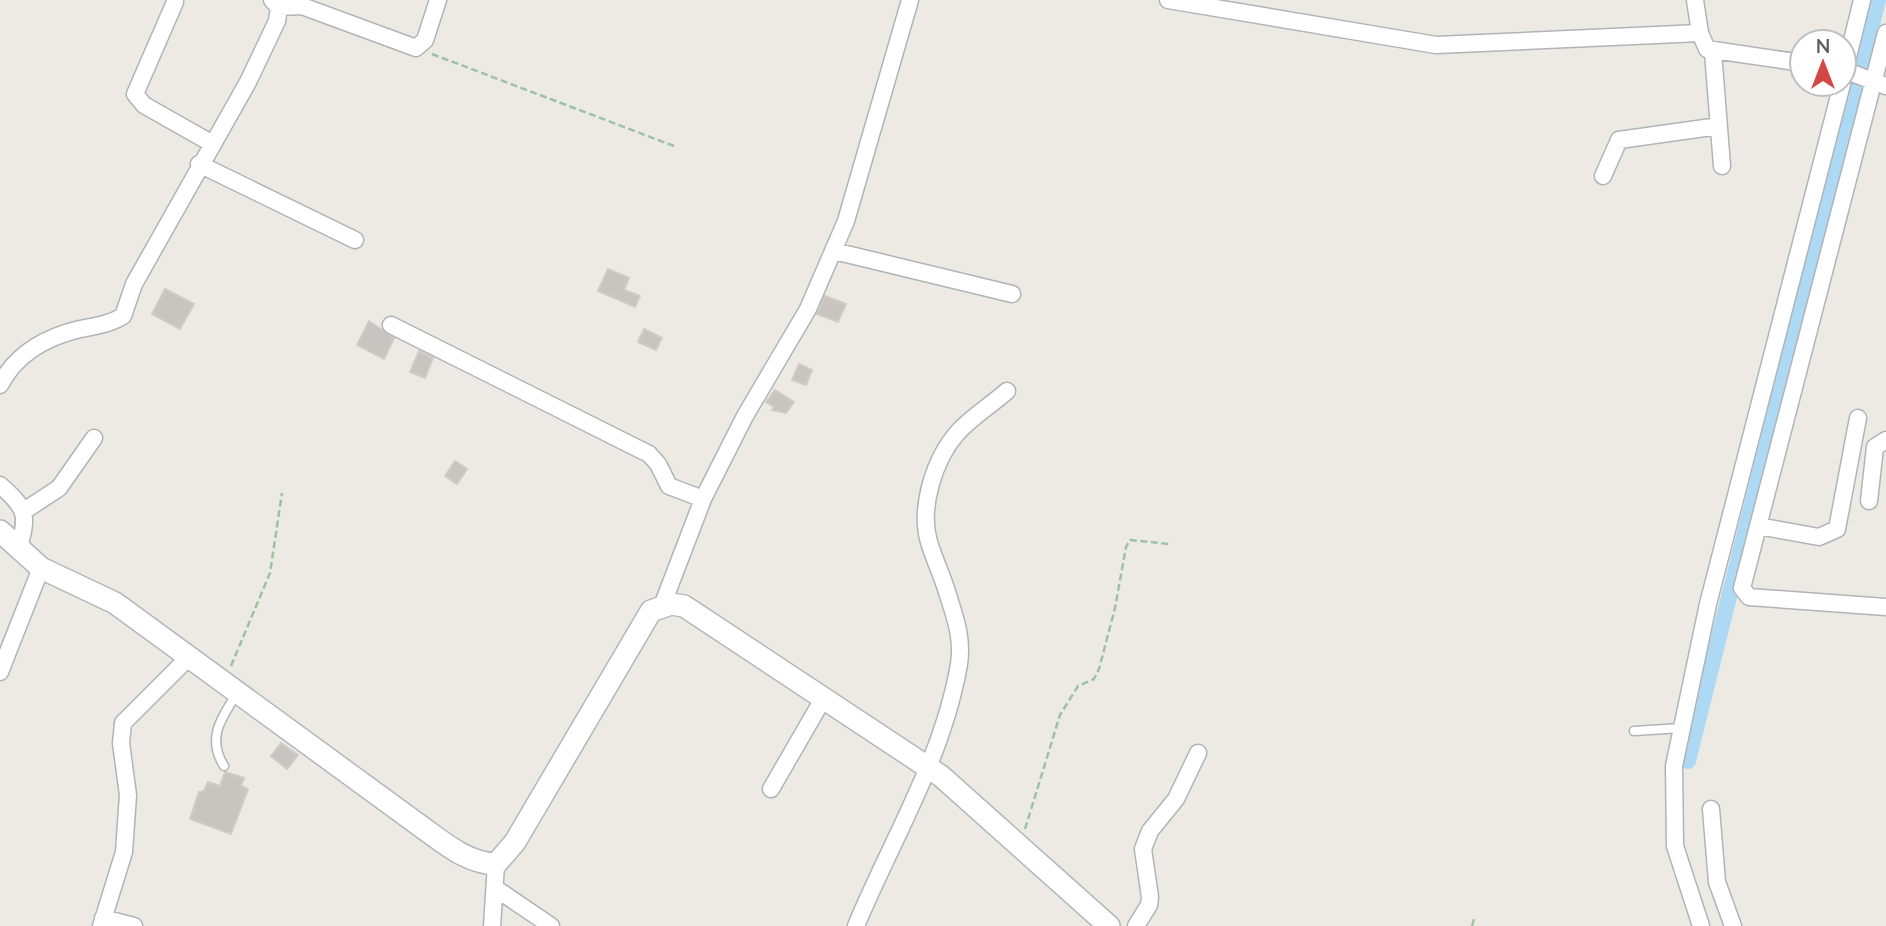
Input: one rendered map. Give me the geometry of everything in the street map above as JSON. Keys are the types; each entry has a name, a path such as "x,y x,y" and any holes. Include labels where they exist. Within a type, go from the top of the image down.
{"main road":[{"path":"0,531 41,568 100,594 468,859 496,864 515,842 651,611 662,606 684,606 700,614 929,769 1109,926"}],"street":[{"path":"0,385 18,360 37,345 67,332 114,321 123,316 134,284 199,164 248,82 277,21 276,3 302,6 416,48 425,40 438,0"},
{"path":"662,606 703,499 745,416 808,309 834,251 846,221 910,0"},
{"path":"1168,0 1436,45 1700,33"},
{"path":"1695,0 1703,43 1713,52 1788,61"},
{"path":"1855,28 1862,0"},
{"path":"175,2 135,94 144,105 211,144"},
{"path":"1886,33 1880,84 1742,588 1744,594 1803,603 1886,607"},
{"path":"1713,52 1722,166"},
{"path":"1858,76 1880,84"},
{"path":"1701,926 1681,871 1673,832 1674,766 1715,579 1838,98"},
{"path":"1603,176 1619,140 1719,126"},
{"path":"199,164 355,240"},
{"path":"834,251 1012,294"},
{"path":"391,325 649,454 655,458 669,486 703,499"},
{"path":"856,926 929,769 952,697 961,645 959,627 925,522 929,492 937,467 958,432 1007,391"},
{"path":"1758,526 1819,537 1837,529 1858,418"},
{"path":"24,511 59,488 94,438"},
{"path":"1869,501 1875,447 1886,440"},
{"path":"0,485 24,511 26,522 19,548"},
{"path":"0,672 41,568"},
{"path":"134,926 102,922 124,852 128,795 121,743 123,723 189,657"},
{"path":"771,789 823,699"},
{"path":"1136,926 1149,905 1150,897 1143,849 1150,831 1176,799 1198,753"},
{"path":"1711,809 1717,882 1733,926"},
{"path":"492,926 496,864"},
{"path":"495,888 551,926"}],"lane":[{"path":"224,766 214,751 216,733 231,687"},
{"path":"1634,731 1681,729"}],"path":[{"path":"416,48 674,146"},
{"path":"231,687 270,573 282,493"},
{"path":"1019,849 1060,715 1078,686 1094,679 1099,669 1115,608 1126,547 1130,540 1136,539 1169,544"},
{"path":"1472,926 1474,919"}],"building":[{"path":"608,269 629,278 624,290 640,296 635,307 598,291"},
{"path":"165,289 194,304 180,329 152,314"},
{"path":"825,296 846,304 838,322 817,314"},
{"path":"369,321 394,338 384,359 357,345"},
{"path":"644,329 662,338 656,350 638,342"},
{"path":"419,351 433,358 425,378 410,372"},
{"path":"799,364 812,370 806,385 792,380"},
{"path":"775,390 794,402 786,413 772,410 774,407 766,402"},
{"path":"455,461 467,469 457,484 445,476"},
{"path":"281,743 298,755 287,769 271,756"},
{"path":"225,772 244,778 241,786 248,789 231,834 190,819 199,792 204,791 208,782 220,786"}],"waterway":[{"path":"1688,761 1878,0"}]}
